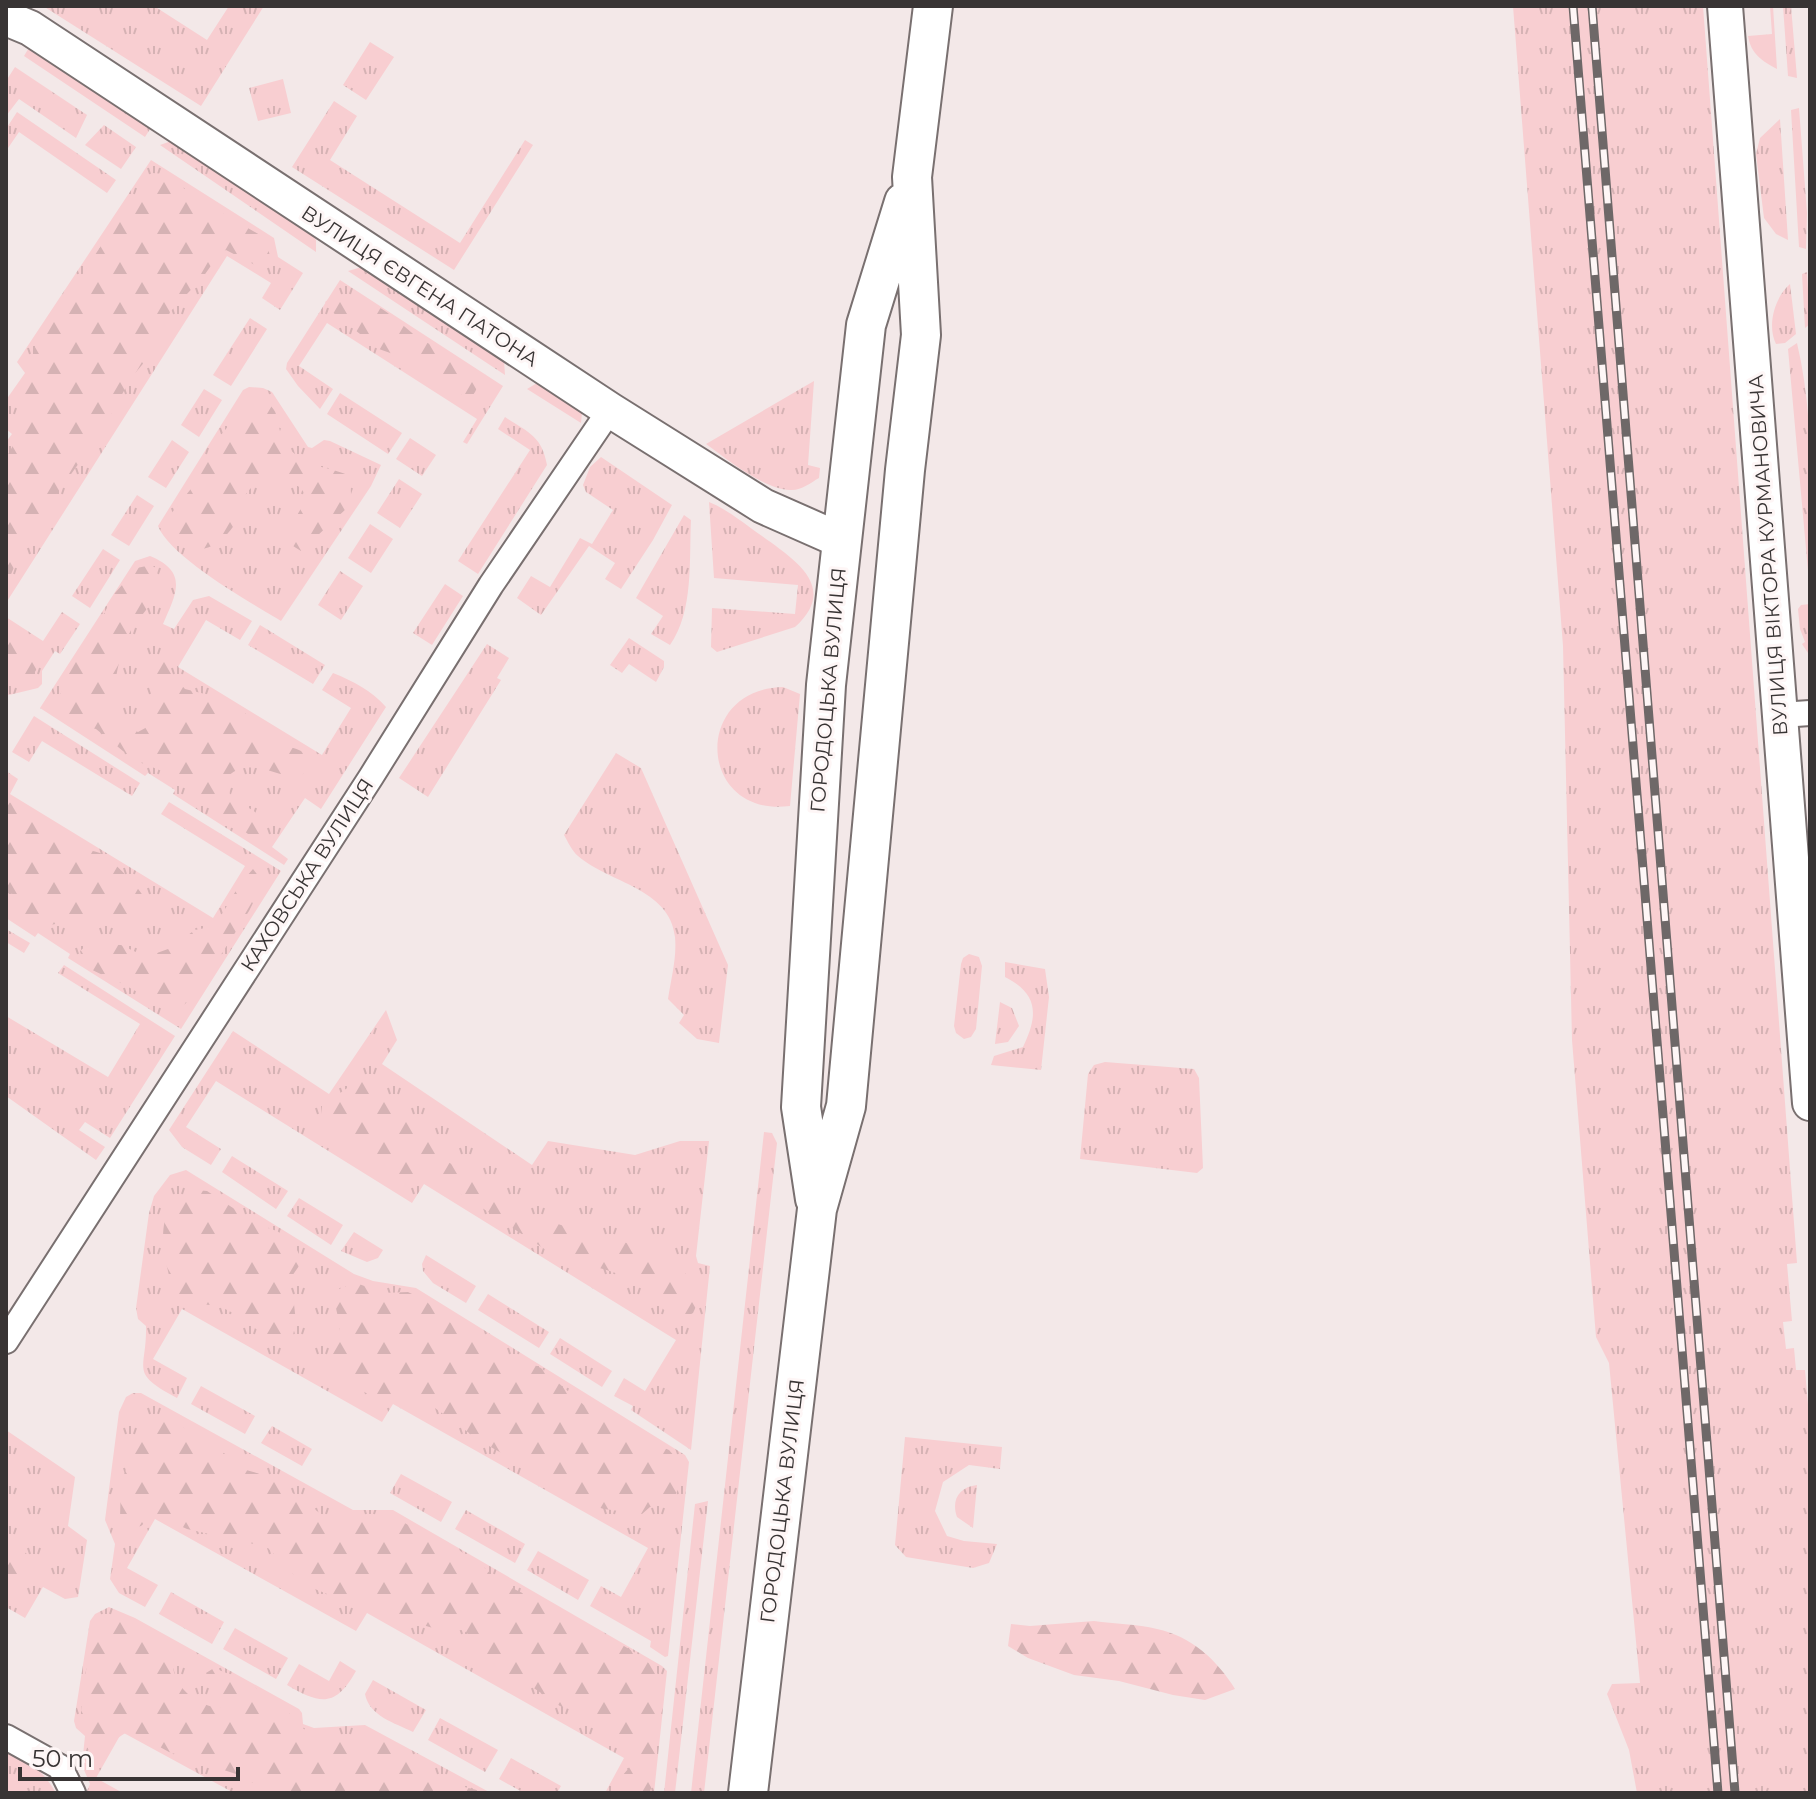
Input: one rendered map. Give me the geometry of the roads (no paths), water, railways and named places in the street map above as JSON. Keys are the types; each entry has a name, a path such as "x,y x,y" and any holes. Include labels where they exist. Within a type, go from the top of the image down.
{"main road":[{"name":"ГОРОДОЦЬКА ВУЛИЦЯ","path":"748,1793 817,1209 846,1106 905,470 921,335 912,177 933,6"},
{"name":"ГОРОДОЦЬКА ВУЛИЦЯ","path":"817,1209 801,1107 826,685 866,325 912,177"},
{"path":"890,637 842,541 905,470"},
{"path":"826,685 877,767"}],"street":[{"name":"ВУЛИЦЯ ВІКТОРА КУРМАНОВИЧА","path":"1725,6 1796,714 1810,1103"},
{"name":"ВУЛИЦЯ ЄВГЕНА ПАТОНА","path":"6,18 30,28 610,410 763,506 842,541"},
{"name":"КАХОВСЬКА ВУЛИЦЯ","path":"6,1341 371,777 491,585 610,410"},
{"path":"6,1737 60,1767 73,1793"}],"railway":[{"path":"1573,6 1718,1793"},
{"path":"1592,6 1735,1793"}]}
